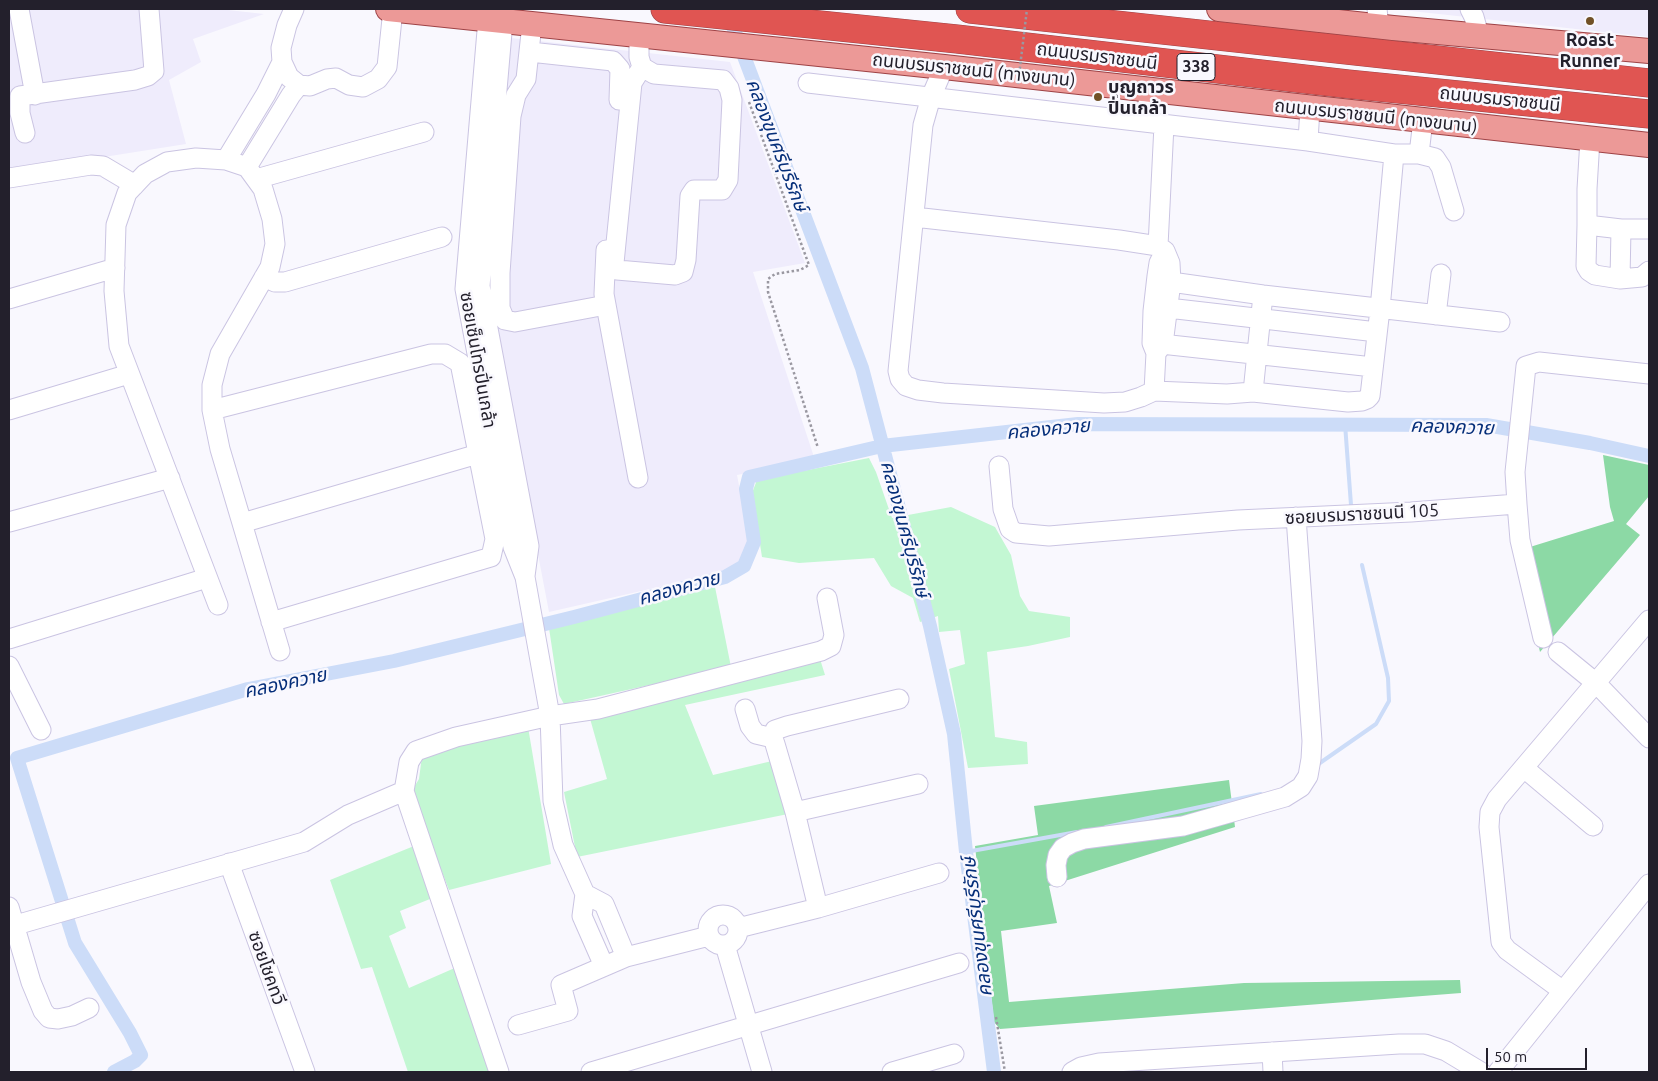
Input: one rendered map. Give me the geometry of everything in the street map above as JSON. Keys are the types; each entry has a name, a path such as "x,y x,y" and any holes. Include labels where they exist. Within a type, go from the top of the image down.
{"highway":[{"name":"ถนนบรมราชชนนี","path":"665,9 743,16 1348,84 1649,114"},
{"name":"ถนนบรมราชชนนี","path":"970,9 1649,83"}],"main road":[{"name":"ถนนบรมราชชนนี (ทางขนาน)","path":"388,9 756,46 1649,145"},
{"path":"1229,9 1383,21 1480,36 1649,51"},
{"path":"1383,21 1439,39 1561,54"},
{"name":"338","path":"1359,51 1409,50 1561,54 1649,64"},
{"name":"338","path":"1348,84 1407,100 1529,119 1649,132"},
{"path":"1352,112 1529,119"}],"street":[{"path":"20,9 20,113 25,133"},
{"path":"21,96 135,80 148,76 154,71 148,9"},
{"path":"294,9 287,25 281,48 282,62 290,77 299,85 310,86 327,79 336,78 349,85 363,87 378,79 387,67 393,9"},
{"path":"1470,9 1480,36"},
{"name":"ซอยเซ็นโทรปิ่นเกล้า","path":"495,20 480,286 529,546 524,577 550,716 553,801 562,845 586,894 604,904 626,957"},
{"path":"532,24 526,79 516,95 511,116 500,273 500,308 505,320 515,322 606,305"},
{"path":"640,35 639,57 642,66 654,74 723,80 730,88 732,100 728,180 722,190 694,190 690,196 686,260 683,272 675,275 617,270 614,264 632,83 642,66"},
{"path":"530,52 613,61 620,69 621,79 604,294 638,478"},
{"path":"226,160 266,94 282,62"},
{"path":"944,67 931,97 923,125 898,371 900,380 906,386 918,390 1104,403 1125,402 1154,391 1227,394 1253,392 1348,402 1362,401 1370,396 1394,154"},
{"path":"808,83 1308,141 1394,154 1419,154 1435,158 1438,161 1454,210"},
{"path":"252,173 291,95 299,85"},
{"path":"1144,122 1151,89"},
{"path":"1308,141 1310,108"},
{"path":"1419,154 1423,120"},
{"path":"1157,347 1152,334 1161,248 1164,125"},
{"path":"252,173 424,132"},
{"path":"1590,139 1586,266 1595,275 1620,279 1642,277 1649,271"},
{"path":"218,605 129,374 120,346 114,291 116,225 127,193 145,174 167,162 196,158 226,160 252,173 264,189 272,220 275,244 270,267 220,354 212,385 212,410 220,449 280,651"},
{"path":"9,178 91,165 103,166 135,185"},
{"path":"914,217 1119,240 1161,248 1170,263 1171,282 1168,308 1157,347 1154,391"},
{"path":"1587,225 1622,229 1649,229"},
{"path":"1620,279 1622,229"},
{"path":"264,277 275,282 285,282 442,237"},
{"path":"9,299 115,268"},
{"path":"1436,315 1441,274"},
{"path":"1171,282 1380,309 1500,322"},
{"path":"1253,392 1263,294"},
{"path":"1168,308 1377,332"},
{"path":"1157,347 1257,354 1373,366"},
{"path":"212,410 431,354 446,354 460,363 495,539 491,557 271,622"},
{"path":"1543,638 1520,540 1515,472 1526,366 1532,363 1562,364 1649,374"},
{"path":"9,410 129,374"},
{"path":"242,523 478,454"},
{"name":"ซอยบรมราชชนนี 105","path":"999,466 1003,509 1010,529 1016,533 1049,536 1296,517 1411,512 1517,504"},
{"path":"9,522 170,478"},
{"path":"1056,877 1058,855 1063,848 1072,843 1084,839 1183,826 1286,798 1301,787 1309,770 1312,741 1296,517"},
{"path":"9,640 207,578"},
{"path":"499,1072 404,791 409,762 416,751 456,737 550,716 598,709 821,651 831,646 834,635 827,598"},
{"path":"1563,991 1506,950 1501,942 1498,932 1489,826 1490,812 1497,799 1649,620"},
{"path":"1558,652 1596,683 1649,738"},
{"path":"9,666 41,730"},
{"path":"818,908 795,812 773,738 775,730 899,699"},
{"path":"744,709 750,726 756,734 773,738"},
{"path":"1524,768 1593,826"},
{"path":"795,812 918,784"},
{"path":"89,1008 72,1016 49,1018 43,1010 31,982 11,919 54,914 304,842 348,815 404,791"},
{"name":"ซอยโชคทวี","path":"229,863 305,1072"},
{"path":"738,928 818,908 939,873"},
{"path":"1498,1072 1649,884"},
{"path":"586,894 582,916 604,966"},
{"path":"518,1025 568,1011 561,986 626,957 717,940 729,944 736,937 738,928 729,916 718,915 708,926 717,940 748,1026 762,1072"},
{"path":"591,1072 959,963"},
{"path":"1072,1072 1080,1067 1099,1063 1399,1044 1425,1044 1446,1051 1481,1072"},
{"path":"1272,1052 1273,1072"},
{"path":"892,1072 954,1054"}],"path":[{"path":"1018,84 1027,9"},
{"path":"747,97 809,265 800,270 775,274 768,279 768,292 818,448"},
{"path":"996,1017 1005,1072"}],"shaded area":[{"path":"9,9 219,9 264,14 193,39 201,62 169,80 186,144 9,172"},
{"path":"1393,9 1649,9 1649,37"},
{"path":"511,38 730,62 805,263 753,272 815,460 737,475 750,544 743,561 729,571 549,612 486,281"}],"green space":[{"path":"1603,455 1649,465 1649,496 1626,524 1640,535 1540,652 1517,551 1614,521 1610,507"},
{"path":"869,458 876,472 892,518 951,507 995,527 1011,555 1020,596 1029,611 1070,617 1070,637 987,652 995,737 1027,742 1028,764 968,768 949,669 965,664 960,630 939,632 938,616 920,622 913,598 891,586 874,558 799,563 762,557 752,493 757,480"},
{"path":"715,587 731,667 564,704 559,695 549,628"},
{"path":"820,659 825,675 685,705 713,775 772,761 788,814 577,857 564,792 607,779 589,715"},
{"path":"528,727 551,864 449,890 411,792 419,779 422,756"},
{"path":"1229,780 1235,827 1049,886 1057,923 1001,931 1009,1002 1244,983 1460,980 1461,993 1000,1029 994,1022 975,846 1038,835 1034,806"},
{"path":"414,846 435,897 400,911 406,928 389,936 409,988 457,967 494,1072 408,1072 372,967 361,969 330,880"}],"waterway":[{"name":"คลองขุนศรีบุรีรักษ์","path":"728,14 862,368 930,626 954,734 966,852 994,1072"},
{"name":"คลองควาย","path":"114,1072 135,1061 141,1055 130,1033 75,943 17,758 248,689 394,661 574,617 725,577 744,566 754,542 746,489 749,477 882,446 1078,424 1486,425 1590,443 1649,456"},
{"path":"1345,424 1351,505"},
{"path":"1317,765 1376,724 1389,701 1388,678 1362,565"},
{"path":"1106,827 1261,794"},
{"path":"966,852 1077,832"}],"place":[{"name":"Roast Runner","path":"1590,21"},
{"name":"บุญถาวร ปิ่นเกล้า","path":"1098,97"}]}
